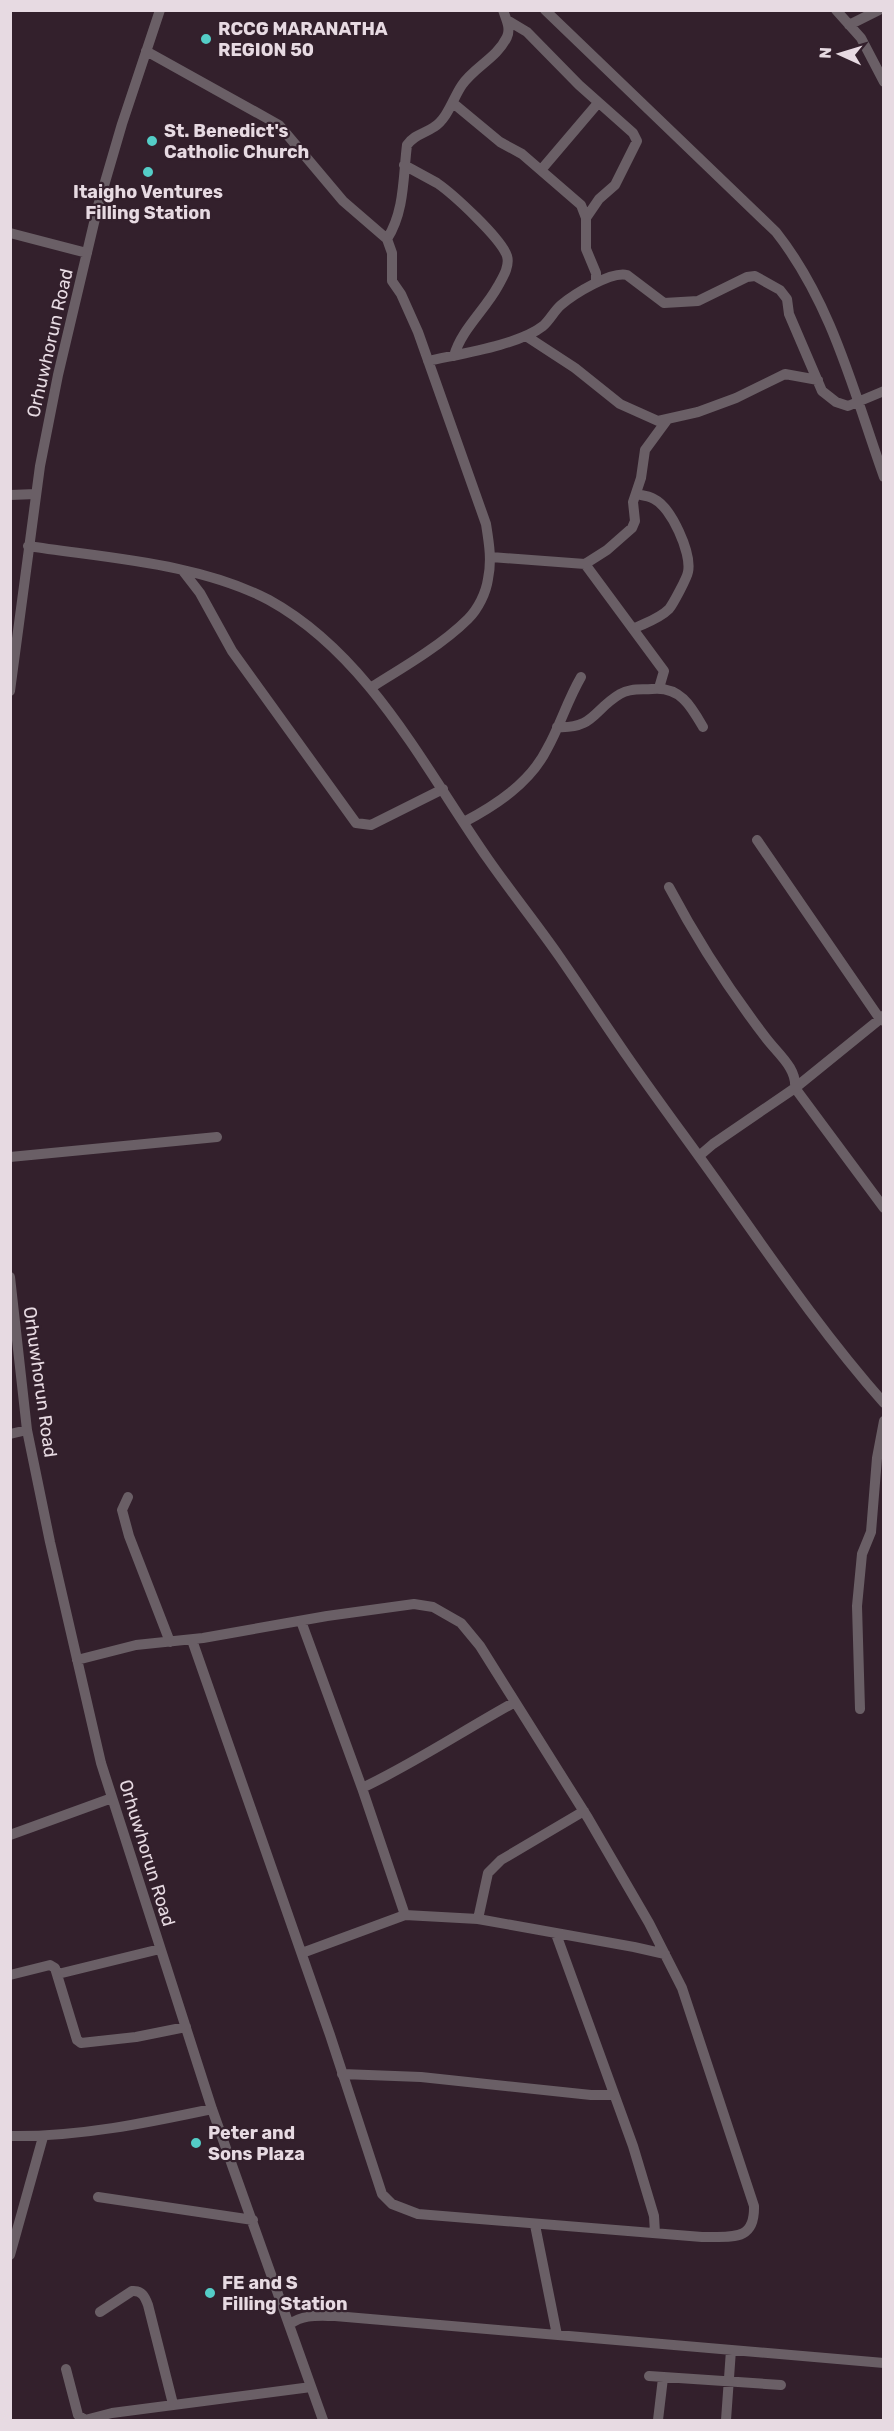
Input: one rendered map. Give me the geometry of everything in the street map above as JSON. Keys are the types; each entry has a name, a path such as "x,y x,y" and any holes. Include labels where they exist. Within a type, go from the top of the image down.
{"street":[{"name":"Orhuwhorun Road","path":"10,691 28,546 58,375 98,206 160,10"},
{"path":"545,10 776,232 789,249 815,291 831,326 884,477"},
{"path":"836,10 861,38 884,82"},
{"path":"849,25 879,10"},
{"path":"387,238 397,222 400,210 407,145 413,137 434,127 453,103 463,84 489,61 507,37 509,29 505,15"},
{"path":"505,15 527,32 598,103 633,133 637,141 615,185 598,199 586,218"},
{"path":"146,51 279,125 343,201 387,238 392,253 392,280 418,332 486,524 491,557 488,580 480,603 468,619 417,658 370,688"},
{"path":"453,103 500,142 516,150 541,170 580,205 586,218 586,249 596,273 596,282"},
{"path":"541,170 598,103"},
{"path":"404,165 438,184 500,243 507,257 507,270 500,284 457,344 453,356"},
{"path":"10,233 87,253"},
{"path":"428,361 526,336 543,326 561,305 596,282 623,273 664,303 698,301 747,277 755,276 780,290 787,299 789,314 822,391 836,402 848,406 884,391"},
{"path":"526,336 575,368 620,404 651,418 667,420 698,412 736,398 784,374 818,380"},
{"path":"491,557 585,564 608,550 632,528 635,521 633,502 641,478 645,450 667,420"},
{"path":"10,495 36,494"},
{"path":"633,629 662,615 671,607 688,573 688,559 683,542 665,510 655,499 636,494"},
{"path":"28,546 183,571 231,583 269,600 300,620 333,647 370,688 443,789 559,955 626,1056 827,1335 884,1403"},
{"path":"585,564 664,671 659,688"},
{"path":"183,571 200,593 232,651 356,823 362,826 371,825 443,789"},
{"path":"464,822 486,810 530,774 547,751 580,677"},
{"path":"557,727 581,726 620,694 630,690 659,688 671,690 682,696 690,704 704,728"},
{"path":"699,1156 795,1088 882,1019 757,840"},
{"path":"669,887 693,932 766,1039 792,1070 795,1077 795,1088 884,1208"},
{"path":"10,1157 217,1137"},
{"name":"Orhuwhorun Road","path":"10,1277 13,1323 27,1430 76,1660 112,1798 212,2109 323,2421"},
{"path":"860,1709 857,1606 862,1554 871,1532 877,1458 884,1421"},
{"path":"10,1434 27,1430"},
{"path":"128,1497 122,1510 129,1536 170,1642"},
{"path":"76,1660 136,1645 192,1640 414,1604 433,1608 461,1623 480,1646 584,1811 654,1932 682,1988 754,2206 751,2228 742,2235 702,2237 535,2225 418,2214 392,2204 382,2194 302,1953 260,1839 192,1640"},
{"path":"301,1621 362,1788 405,1916"},
{"path":"362,1788 396,1772 453,1736 515,1702"},
{"path":"10,1834 112,1798"},
{"path":"478,1919 488,1873 501,1860 584,1811"},
{"path":"302,1953 405,1916 478,1919 665,1954"},
{"path":"634,1947 654,1932"},
{"path":"556,1934 633,2146 651,2206 655,2234"},
{"path":"58,1974 160,1949"},
{"path":"10,1975 50,1965 55,1968 77,2040 81,2043 186,2028"},
{"path":"342,2074 421,2077 591,2095 613,2095"},
{"path":"10,2136 43,2137 116,2128 212,2109"},
{"path":"10,2255 13,2235 43,2137"},
{"path":"98,2197 253,2220"},
{"path":"535,2225 557,2335"},
{"path":"100,2312 132,2291 137,2290 144,2294 173,2404"},
{"path":"290,2324 298,2318 309,2316 335,2316 884,2363"},
{"path":"726,2421 731,2350"},
{"path":"66,2369 81,2418 85,2420 112,2413 173,2404 311,2387"},
{"path":"649,2376 780,2385"},
{"path":"658,2421 663,2378"}],"place":[{"name":"RCCG MARANATHA REGION 50","path":"206,39"},
{"name":"St. Benedict's Catholic Church","path":"152,141"},
{"name":"Itaigho Ventures Filling Station","path":"148,172"},
{"name":"Peter and Sons Plaza","path":"196,2143"},
{"name":"FE and S Filling Station","path":"210,2293"}]}
